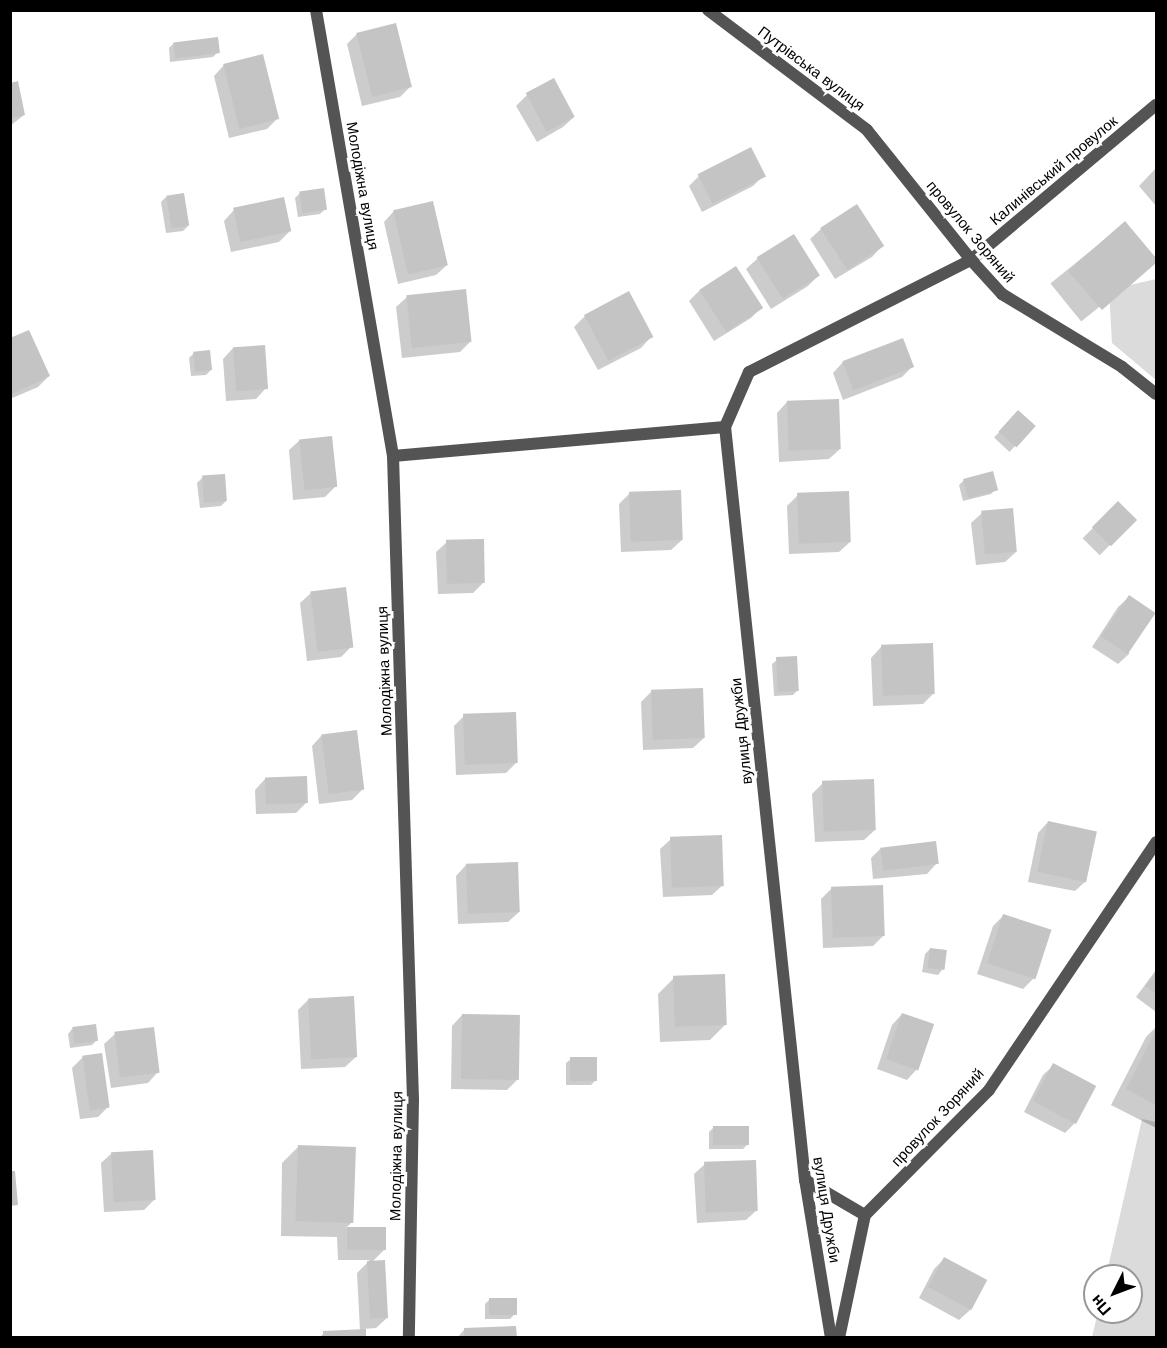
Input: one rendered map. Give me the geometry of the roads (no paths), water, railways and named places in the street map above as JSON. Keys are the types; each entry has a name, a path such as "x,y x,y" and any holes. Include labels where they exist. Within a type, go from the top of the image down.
{"street":[{"name":"Молодіжна вулиця","path":"316,10 393,456 413,1099 409,1338"},
{"name":"Путрівська вулиця","path":"708,10 867,130"},
{"name":"Калинівський провулок","path":"971,260 1156,105"},
{"name":"провулок Зоряний","path":"867,130 971,260 1002,294 1122,367 1156,394"},
{"name":"вулиця Дружби","path":"831,1338 805,1180 725,427 749,372 971,260"},
{"path":"393,456 725,427"},
{"name":"провулок Зоряний","path":"865,1215 988,1090 1156,842"},
{"path":"805,1180 865,1215 839,1338"}]}
